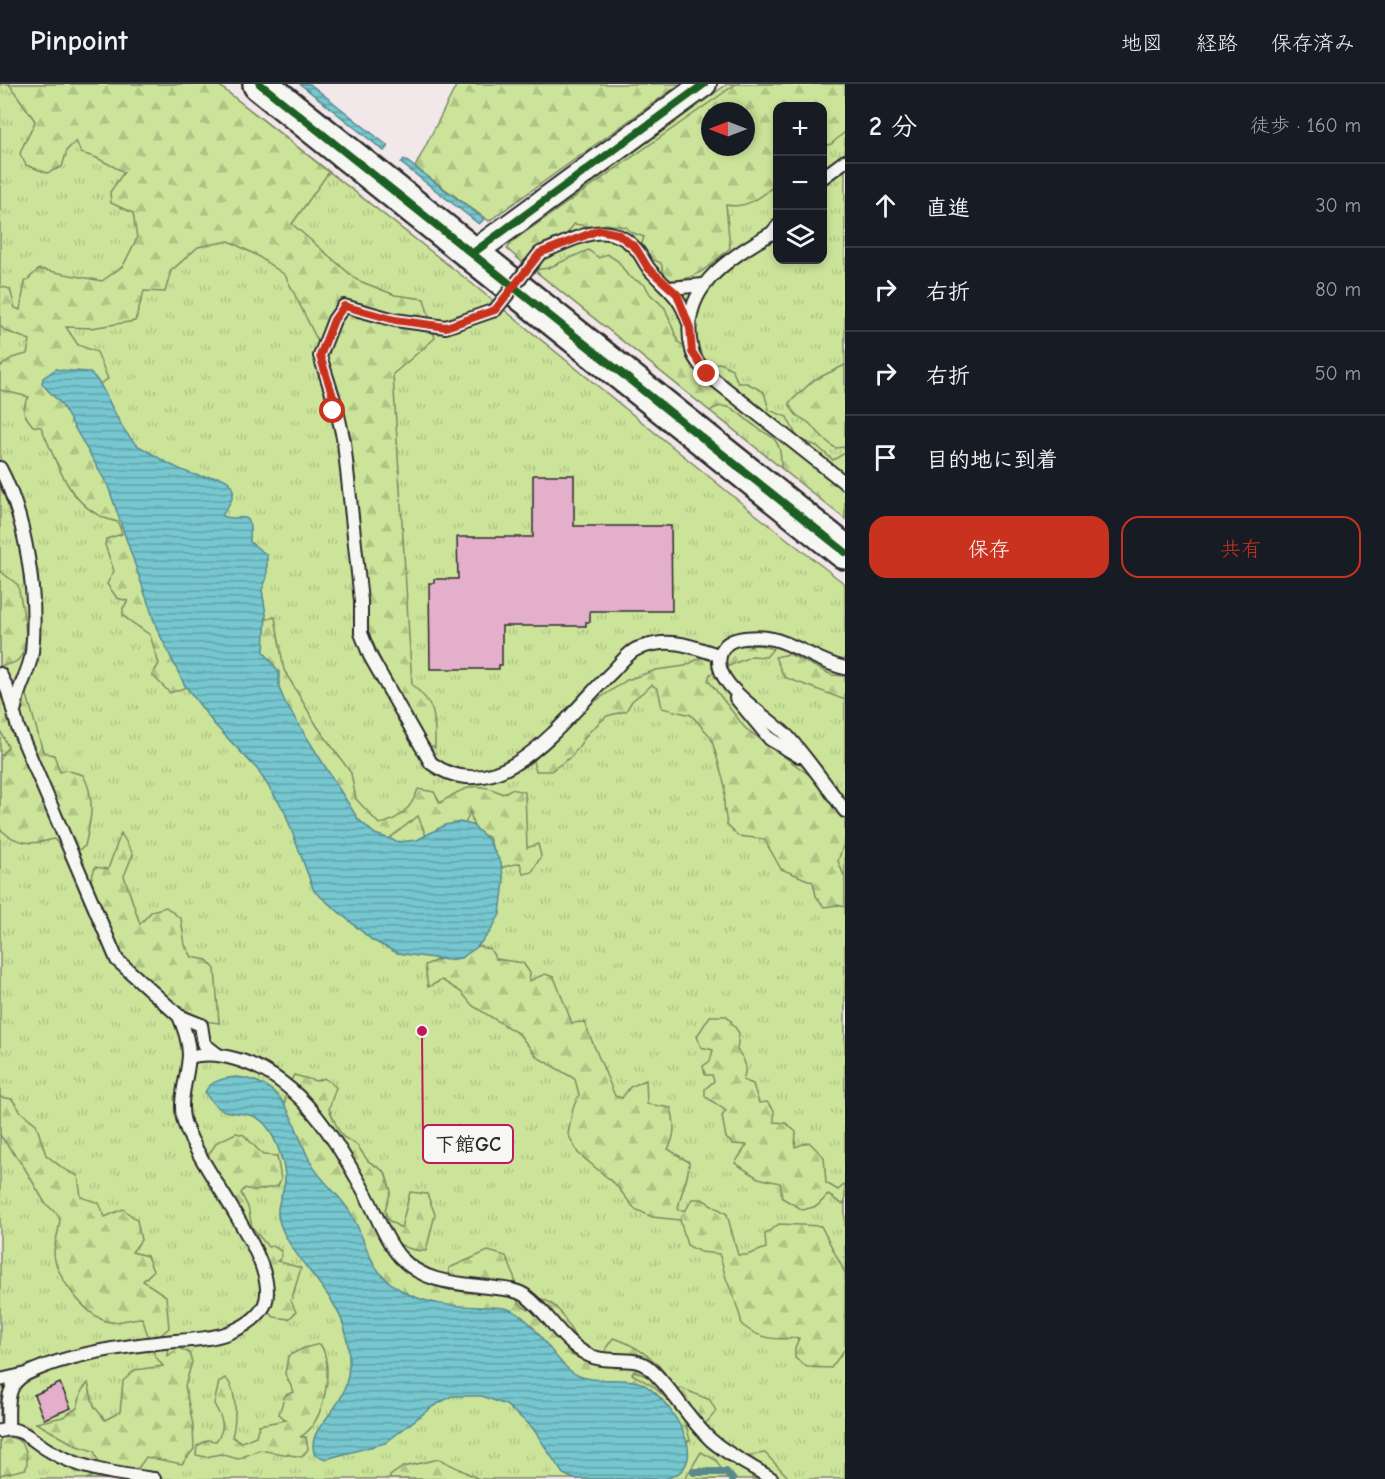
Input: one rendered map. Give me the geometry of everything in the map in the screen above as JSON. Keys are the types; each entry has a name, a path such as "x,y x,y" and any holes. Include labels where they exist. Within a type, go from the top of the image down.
{"street":[{"path":"260,84 845,552"},
{"path":"473,253 704,84"}],"lane":[{"path":"827,174 845,161"},
{"path":"690,328 683,305 670,288 648,268 636,248 618,234 599,230 540,253 495,310 446,327 395,320 344,306 334,320 320,356 336,406 344,442 360,601 361,633 370,656 431,763 446,774 464,777 510,769 534,751 637,648 680,641 718,655"},
{"path":"773,232 724,262 704,285 692,306 690,328 692,352 707,374 845,483"},
{"path":"670,288 704,285"},
{"path":"0,468 10,488 20,519 33,625 32,654 16,697 14,714"},
{"path":"845,668 833,666 772,639 741,639 727,643 718,655 719,668 731,689 788,736 845,811"},
{"path":"0,673 15,678 25,672"},
{"path":"0,673 7,687 18,728 117,960 179,1016 201,1025 204,1044 217,1054 261,1067 290,1087 315,1114 361,1185 399,1255 419,1273 441,1282 514,1290 526,1296 565,1341 590,1357 614,1362 637,1361 648,1366 677,1397 711,1440 772,1479"},
{"path":"0,1387 24,1375 75,1357 128,1346 226,1334 248,1323 264,1306 267,1285 264,1270 228,1200 195,1147 183,1118 182,1089 189,1057 187,1035 179,1016"},
{"path":"189,1057 217,1054"},
{"path":"0,1380 24,1375"},
{"path":"24,1375 12,1386 3,1400 4,1430 24,1432"},
{"path":"3,1400 24,1432 50,1451 93,1471 154,1479"}],"green space":[{"path":"0,84 217,84 465,278 750,510 845,584 845,1479 0,1479"},
{"path":"9,84 217,84 329,172 292,224 357,280 395,295 424,299 435,338 393,374 412,685 426,699 433,712 435,748 424,742 390,680 367,630 358,521 331,368 285,275 256,255 229,241 198,247 171,271 165,292 144,291 135,321 91,328 66,327 78,345 97,352 108,379 90,390 114,472 192,685 170,693 152,675 159,664 150,635 123,616 123,608 128,601 117,598 107,584 114,571 105,545 106,539 122,534 118,522 102,517 78,499 61,472 41,427 33,426 25,415 24,409 29,397 0,390 0,367 12,358 27,354 30,340 6,331 0,326 0,286 10,289 15,308 20,310 25,282 39,269 102,281 123,266 137,238 133,213 111,203 110,192 124,172 97,158 81,153 76,141 67,150 62,167 47,173 26,165 20,154 35,121"},
{"path":"457,84 680,84 489,221 415,167"},
{"path":"727,84 845,84 845,519 509,250 513,241 701,103 701,156 755,156 755,102 702,102"},
{"path":"736,84 845,84 845,132 827,145 827,102 773,102 773,186 753,201 740,205 726,205 730,248 696,275 680,280 670,280 664,274 661,263 647,257 641,246 644,237 631,232 626,227 606,224 594,227 574,224 567,234 522,262 507,249 513,241 701,109 701,156 755,156 755,102 710,102"},
{"path":"588,250 599,258 607,254 618,261 628,276 645,285 650,294 665,308 678,342 711,364 720,363 732,369 738,383 747,383 764,392 769,410 787,417 798,439 817,446 833,460 845,453 845,519 781,468 780,450 773,438 728,407 717,407 710,411 534,270 548,268"},
{"path":"845,365 845,447 835,448 809,423 798,416 789,403 814,380"},
{"path":"0,571 18,585 26,635 23,653 18,660 0,666"},
{"path":"275,617 284,670 317,726 351,773 356,799 379,824 398,817 408,808 418,789 434,792 440,803 464,789 477,786 503,794 511,789 525,792 527,848 538,844 541,856 532,872 523,874 520,863 499,868 489,837 475,832 470,811 461,835 429,844 418,816 382,844 306,794 260,644 264,620"},
{"path":"760,645 773,649 766,657 752,656 710,674 708,680 745,728 812,777 845,818 845,840 838,861 845,878 845,907 837,905 824,907 816,896 813,882 781,869 764,839 738,836 727,825 724,805 725,786 711,737 691,715 662,708 658,689 652,685 632,701 626,711 607,716 589,732 572,756 551,771 536,771 533,762 569,719 627,680 656,670 685,666 702,657 734,646"},
{"path":"789,654 832,675 845,676 845,700 784,677 775,657"},
{"path":"27,695 43,752 54,755 60,772 66,770 83,775 90,792 90,818 85,846 70,856 54,839 32,843 19,841 0,829 0,757 8,747 0,730 0,696 3,700"},
{"path":"121,833 133,854 124,876 140,924 152,911 166,907 181,919 185,945 192,957 207,960 215,969 219,1023 204,1021 163,997 118,953 91,880 95,867 108,869"},
{"path":"475,945 490,949 496,959 523,963 530,973 529,981 545,974 554,977 572,1023 584,1022 615,1096 622,1098 630,1087 646,1080 647,1104 671,1108 674,1129 668,1149 689,1162 688,1175 678,1210 686,1210 692,1199 702,1199 727,1214 738,1255 747,1255 766,1248 765,1234 779,1224 821,1226 845,1273 845,1349 831,1368 807,1367 795,1358 795,1348 799,1338 769,1338 756,1334 742,1325 719,1254 700,1252 687,1245 680,1220 652,1217 635,1209 615,1184 578,1153 568,1134 573,1108 579,1095 575,1079 537,1057 519,1034 473,1006 461,992 442,980 428,987 425,965"},
{"path":"710,1016 727,1016 739,1033 737,1050 744,1060 743,1080 753,1084 759,1103 767,1102 774,1110 774,1122 786,1123 796,1132 795,1147 809,1142 824,1157 826,1183 838,1190 845,1184 845,1203 842,1204 828,1195 817,1206 803,1210 782,1198 780,1183 758,1178 735,1163 747,1145 733,1144 726,1138 722,1116 726,1111 705,1096 705,1089 714,1081 712,1075 705,1075 703,1066 710,1061 713,1050 701,1047 697,1036"},
{"path":"294,1075 316,1081 324,1078 336,1087 329,1109 338,1129 343,1137 357,1145 368,1161 385,1172 391,1191 385,1210 388,1220 401,1228 410,1192 427,1194 435,1214 426,1251 401,1245 381,1228 393,1254 405,1271 422,1281 450,1290 449,1268 488,1251 506,1256 514,1278 517,1300 528,1310 539,1298 559,1310 579,1344 571,1355 606,1367 606,1348 613,1338 628,1344 644,1353 664,1371 668,1378 657,1381 634,1371 632,1374 653,1386 669,1401 681,1388 710,1400 716,1411 710,1419 704,1425 696,1427 686,1425 690,1440 684,1443 616,1398 387,1293 331,1202 284,1114 286,1090"},
{"path":"0,1097 12,1099 21,1112 36,1124 46,1155 64,1169 78,1176 81,1197 99,1203 105,1217 123,1209 137,1220 141,1240 132,1252 147,1256 153,1271 143,1281 166,1296 169,1328 161,1335 169,1348 168,1356 179,1348 189,1353 192,1362 185,1386 193,1425 194,1449 182,1464 146,1457 139,1467 121,1478 124,1479 86,1479 93,1476 98,1461 94,1451 77,1446 36,1423 63,1417 77,1408 82,1390 88,1383 94,1406 105,1420 120,1412 123,1381 135,1370 163,1366 155,1356 142,1318 114,1322 101,1319 82,1304 66,1283 55,1262 54,1253 60,1217 45,1203 24,1167 0,1135"},
{"path":"236,1133 244,1135 263,1155 277,1156 281,1179 278,1186 255,1191 245,1188 241,1193 248,1207 252,1227 268,1247 273,1246 281,1251 281,1258 277,1261 301,1268 291,1301 296,1312 289,1319 274,1317 268,1311 256,1244 234,1197 207,1157 217,1142"},
{"path":"320,1344 327,1365 325,1394 316,1420 300,1437 306,1437 308,1449 302,1457 259,1450 238,1459 220,1454 206,1457 196,1455 197,1446 207,1440 216,1441 221,1431 221,1418 214,1404 219,1382 225,1378 232,1389 235,1414 232,1437 242,1442 256,1436 259,1425 286,1420 279,1414 285,1395 294,1392 285,1374 288,1356 304,1348"},
{"path":"0,1412 2,1413 2,1436 15,1439 23,1445 27,1462 26,1469 0,1475"},
{"path":"701,1452 716,1460 727,1479 685,1479"},
{"path":"765,1453 790,1479 752,1479 750,1455"},
{"path":"439,1459 479,1479 390,1479 390,1476 403,1467"}],"water":[{"path":"300,84 310,84 388,146 384,151"},
{"path":"404,159 484,219 479,224 401,163"},
{"path":"56,369 87,372 93,376 100,384 125,431 142,448 185,471 200,476 222,478 232,487 233,494 222,516 248,519 250,542 267,555 267,577 262,590 266,614 264,652 279,672 279,688 286,704 358,819 375,834 399,842 417,840 445,825 460,822 472,825 487,838 501,863 504,881 500,914 490,932 476,948 461,958 447,960 397,953 372,940 314,891 284,810 257,769 214,724 184,684 157,629 108,486 61,404 42,384 43,378"},
{"path":"237,1077 255,1081 269,1088 279,1097 287,1108 311,1163 349,1210 376,1267 391,1283 412,1296 431,1302 508,1309 526,1320 564,1365 579,1376 630,1380 646,1386 664,1403 680,1425 688,1448 687,1463 682,1470 676,1475 663,1479 574,1479 563,1474 532,1427 506,1405 482,1396 452,1396 432,1407 385,1443 326,1459 315,1455 313,1447 317,1431 339,1401 346,1386 349,1364 346,1334 334,1306 297,1255 282,1229 278,1206 285,1176 281,1157 271,1133 260,1120 252,1116 220,1109 212,1103 205,1092 215,1082"}],"building":[{"path":"533,475 574,475 574,526 671,526 672,611 590,611 590,622 586,622 586,626 502,626 502,665 499,665 499,669 430,669 429,583 434,583 434,579 458,579 457,537 533,537"},
{"path":"60,1383 71,1408 44,1419 34,1395"}],"waterway":[{"path":"694,1472 726,1472 732,1479"}],"cycle path":[{"path":"260,84 845,552"},
{"path":"473,253 704,84"}],"place":[{"name":"下館GC","path":"422,1031"}],"route":[{"path":"333,411 336,406 320,356 334,320 344,306 395,320 446,327 495,310 540,253 599,230 618,234 636,248 648,268 677,294 690,328 692,352 707,374"}]}
